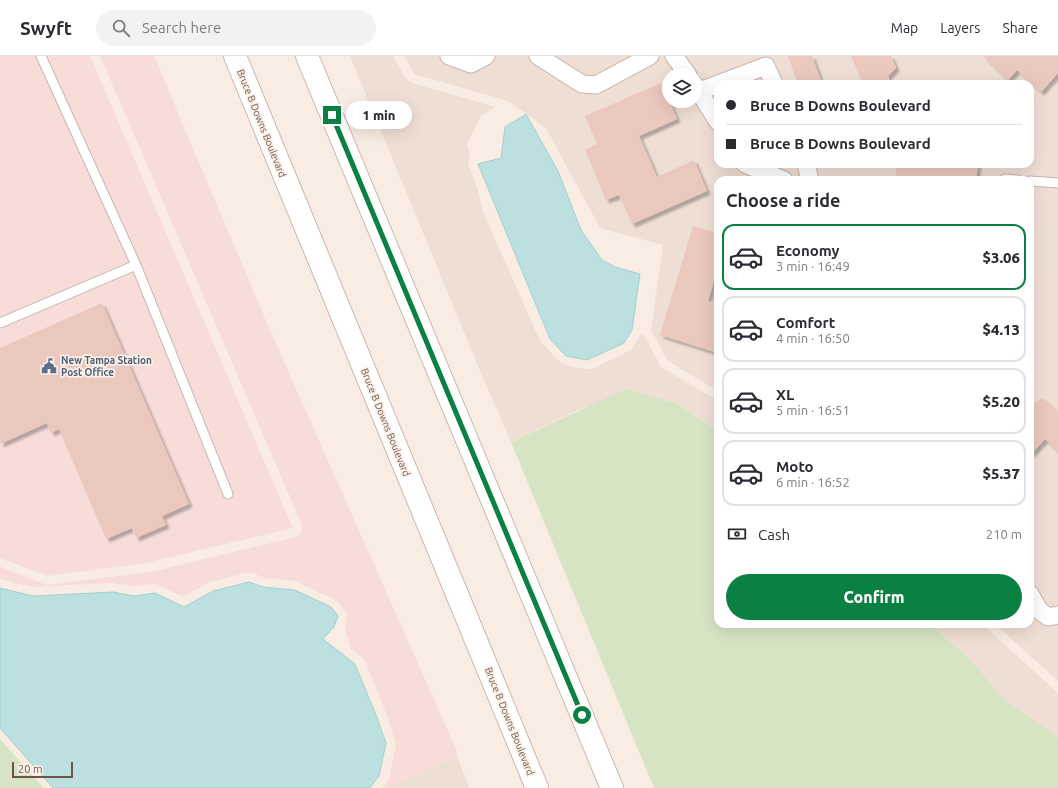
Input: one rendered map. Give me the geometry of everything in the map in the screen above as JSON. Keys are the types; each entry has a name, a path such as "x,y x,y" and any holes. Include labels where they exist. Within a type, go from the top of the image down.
{"main road":[{"name":"Bruce B Downs Boulevard","path":"235,56 537,788"},
{"path":"307,56 612,788"}],"street":[{"path":"449,56 471,64 486,56"},
{"path":"538,56 582,84 596,85 650,56"},
{"path":"674,56 683,68"},
{"path":"722,80 766,66 772,80"},
{"path":"702,86 714,83"},
{"path":"702,96 714,116"},
{"path":"755,168 774,176"},
{"path":"1034,601 1039,610 1048,617 1058,615"}],"lane":[{"path":"41,56 136,265 228,494"},
{"path":"1034,181 1058,183"},
{"path":"0,323 136,265"}],"shaded area":[{"path":"0,56 90,56 293,528 146,563 48,576 0,558"},
{"path":"100,56 154,56 266,321 456,749 457,756 386,788 383,788 389,778 396,746 395,741 386,713 365,661 351,649 345,627 347,614 337,601 295,581 265,578 252,573 246,573 210,582 184,596 156,584 134,586 111,583 33,587 0,579 0,567 47,585 150,572 296,537 299,536 302,531 302,525"},
{"path":"350,56 393,56 405,77 412,83 496,107 481,116 467,144 470,158 468,164 477,187 483,212 540,341 559,361 565,365 592,369 631,350 642,332 661,367 714,399 714,428 678,404 580,409 511,442 478,366"},
{"path":"404,56 1058,56 1058,681 999,628 1034,628 1034,176 714,176 714,389 668,361 651,330 663,245 600,228 546,128 508,101 414,74"},
{"path":"935,628 986,628 1058,693 1058,737 1002,699 971,660"},
{"path":"457,756 469,788 386,788"}],"green space":[{"path":"626,389 678,404 714,428 714,628 935,628 971,660 1003,699 1058,737 1058,788 654,788 511,442"},
{"path":"0,739 44,788 0,788"}],"water":[{"path":"526,114 558,171 581,230 602,260 615,267 640,274 632,330 624,343 587,360 566,356 550,339 478,164 501,158 505,127"},
{"path":"249,582 263,587 295,590 331,607 338,616 334,627 323,639 355,664 386,743 379,776 370,788 53,788 0,728 0,588 33,596 113,592 134,596 155,593 184,607 213,591"}],"building":[{"path":"788,56 812,56 821,80 797,80"},
{"path":"851,56 891,56 896,68 888,76 890,80 861,80"},
{"path":"983,56 1058,56 1058,73 1041,92 1034,86 1034,80 1028,80 1017,70 1008,80"},
{"path":"661,83 662,108 672,108 677,119 639,136 657,177 694,160 707,191 632,224 619,195 606,200 585,150 597,144 585,116"},
{"path":"896,168 978,168 976,176 896,176"},
{"path":"693,226 714,232 714,281 708,301 714,303 714,352 660,335"},
{"path":"102,303 189,504 162,516 166,525 136,538 132,528 106,539 59,429 51,433 47,423 0,444 0,348"},
{"path":"1043,398 1058,412 1058,452 1045,439 1034,451 1034,403"}],"place":[{"name":"New Tampa Station Post Office","path":"49,366"}],"route":[{"path":"332,115 582,715"}]}
